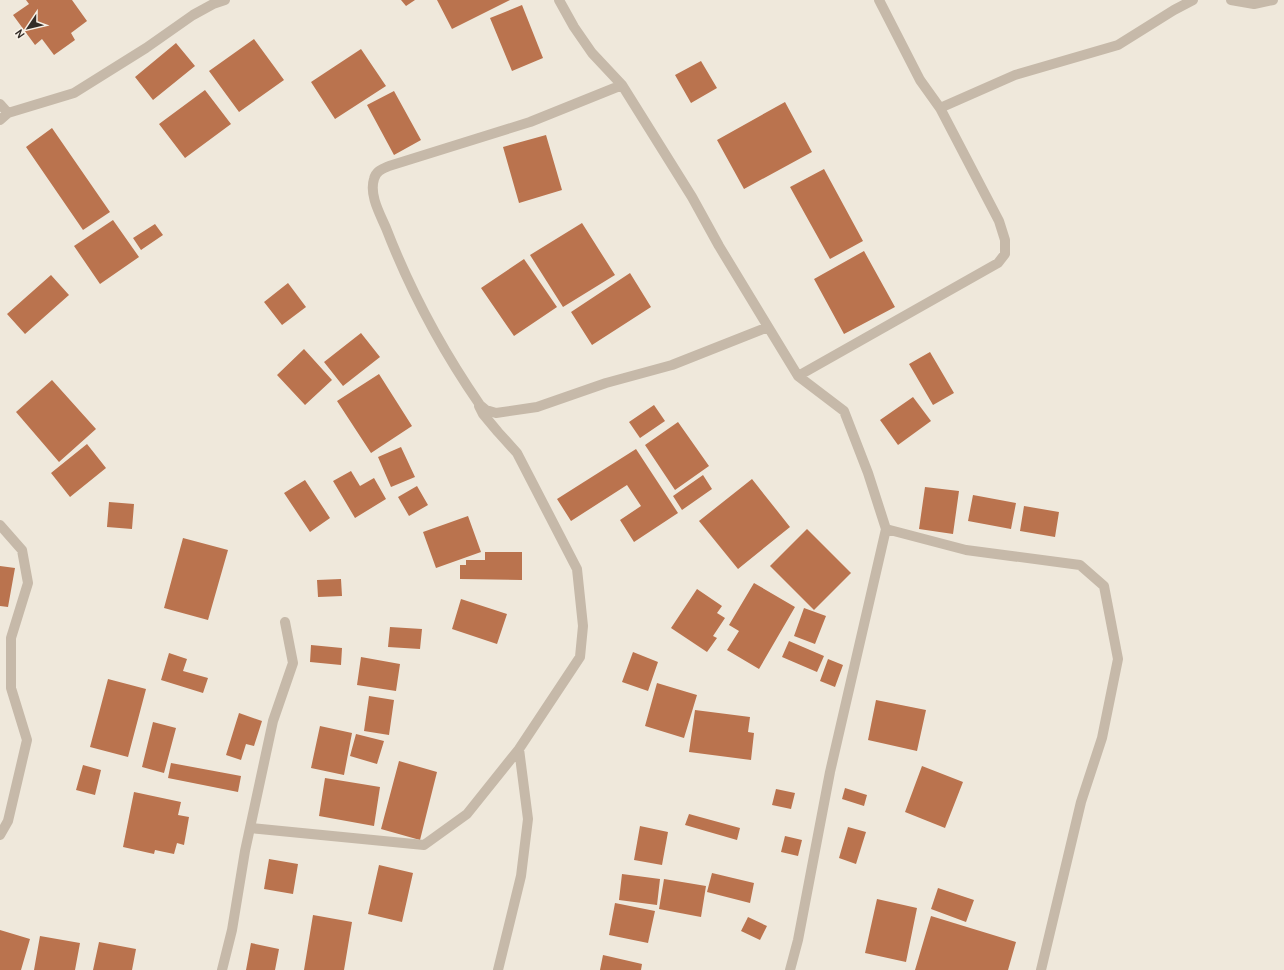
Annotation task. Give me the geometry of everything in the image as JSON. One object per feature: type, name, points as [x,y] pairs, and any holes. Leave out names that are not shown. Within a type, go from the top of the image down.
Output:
[{"type":"street","points":[[0,120],[8,113],[74,93],[146,48],[193,15],[213,4],[225,0]]},
{"type":"street","points":[[559,0],[574,27],[592,53],[622,85],[692,197],[798,376],[844,411],[868,473],[886,529],[830,772],[798,940],[790,970]]},
{"type":"street","points":[[798,376],[998,263],[1005,254],[1005,240],[998,221],[940,108],[920,80],[879,0]]},
{"type":"street","points":[[940,108],[1015,75],[1118,45],[1192,0]]},
{"type":"street","points":[[1231,0],[1254,4],[1273,0]]},
{"type":"street","points":[[250,828],[424,844],[467,814],[519,749],[580,657],[583,626],[577,569],[517,453],[483,414],[476,399],[441,342],[414,292],[393,247],[377,207],[373,180],[376,173],[385,167],[530,122],[622,85]]},
{"type":"street","points":[[0,104],[8,113]]},
{"type":"street","points":[[476,399],[486,410],[496,413],[537,407],[606,383],[672,365],[768,327]]},
{"type":"street","points":[[0,525],[22,550],[28,583],[11,638],[11,688],[27,740],[8,821],[0,835]]},
{"type":"street","points":[[886,529],[966,550],[1080,565],[1104,586],[1118,659],[1102,738],[1081,802],[1041,970]]},
{"type":"street","points":[[222,970],[232,930],[250,828],[273,721],[294,663],[285,622]]},
{"type":"street","points":[[498,970],[521,876],[528,819],[519,749]]},
{"type":"building","points":[[26,0],[72,0],[87,21],[71,33],[75,40],[54,55],[42,39],[35,45],[13,15],[29,4]]},
{"type":"building","points":[[401,0],[415,0],[406,6]]},
{"type":"building","points":[[437,0],[510,0],[452,29]]},
{"type":"building","points":[[522,5],[543,58],[512,71],[490,18]]},
{"type":"building","points":[[254,39],[284,80],[239,112],[209,71]]},
{"type":"building","points":[[176,43],[195,66],[153,100],[135,77]]},
{"type":"building","points":[[361,49],[386,86],[335,119],[311,82]]},
{"type":"building","points":[[701,61],[717,88],[691,103],[675,75]]},
{"type":"building","points":[[205,90],[231,124],[185,158],[159,124]]},
{"type":"building","points":[[394,91],[421,140],[394,155],[367,105]]},
{"type":"building","points":[[785,102],[812,152],[744,189],[717,140]]},
{"type":"building","points":[[52,128],[110,212],[83,230],[26,147]]},
{"type":"building","points":[[546,135],[562,190],[519,203],[503,147]]},
{"type":"building","points":[[824,169],[863,241],[830,259],[790,187]]},
{"type":"building","points":[[113,220],[139,257],[100,284],[74,246]]},
{"type":"building","points":[[582,223],[615,275],[563,307],[530,255]]},
{"type":"building","points":[[155,224],[163,235],[141,250],[133,238]]},
{"type":"building","points":[[864,251],[895,307],[844,334],[814,279]]},
{"type":"building","points":[[524,259],[557,307],[514,336],[481,288]]},
{"type":"building","points":[[630,273],[651,307],[592,345],[571,312]]},
{"type":"building","points":[[51,275],[69,295],[25,334],[7,314]]},
{"type":"building","points":[[288,283],[306,307],[282,325],[264,302]]},
{"type":"building","points":[[361,333],[380,357],[343,386],[324,362]]},
{"type":"building","points":[[304,349],[332,380],[305,405],[277,375]]},
{"type":"building","points":[[930,352],[954,393],[933,405],[909,364]]},
{"type":"building","points":[[379,374],[412,426],[371,453],[337,401]]},
{"type":"building","points":[[52,380],[96,429],[59,462],[16,412]]},
{"type":"building","points":[[913,397],[931,421],[898,445],[880,420]]},
{"type":"building","points":[[654,405],[665,421],[640,438],[629,422]]},
{"type":"building","points":[[678,422],[709,466],[675,490],[645,445]]},
{"type":"building","points":[[87,444],[106,468],[70,497],[51,473]]},
{"type":"building","points":[[401,447],[415,477],[391,487],[378,457]]},
{"type":"building","points":[[636,449],[678,513],[634,542],[620,520],[641,506],[627,485],[571,521],[557,499]]},
{"type":"building","points":[[351,471],[360,486],[374,478],[386,499],[355,518],[333,481]]},
{"type":"building","points":[[703,475],[712,489],[682,510],[673,496]]},
{"type":"building","points":[[752,479],[790,527],[738,569],[699,521]]},
{"type":"building","points":[[305,480],[330,518],[310,532],[284,493]]},
{"type":"building","points":[[417,486],[428,505],[409,516],[398,497]]},
{"type":"building","points":[[925,487],[959,491],[953,534],[919,529]]},
{"type":"building","points":[[973,495],[1016,503],[1011,529],[968,521]]},
{"type":"building","points":[[109,502],[134,504],[132,529],[107,527]]},
{"type":"building","points":[[1024,506],[1059,512],[1055,537],[1020,531]]},
{"type":"building","points":[[468,516],[481,552],[436,568],[423,532]]},
{"type":"building","points":[[807,529],[851,573],[814,610],[770,566]]},
{"type":"building","points":[[183,538],[228,550],[208,620],[164,608]]},
{"type":"building","points":[[485,552],[522,552],[522,580],[460,579],[460,565],[466,565],[466,560],[485,560]]},
{"type":"building","points":[[0,566],[15,568],[8,607],[0,606]]},
{"type":"building","points":[[341,579],[342,596],[318,597],[317,580]]},
{"type":"building","points":[[754,583],[795,607],[759,669],[727,650],[739,631],[729,625]]},
{"type":"building","points":[[697,589],[722,606],[717,613],[725,618],[713,636],[717,638],[707,652],[671,628]]},
{"type":"building","points":[[461,599],[507,614],[497,644],[452,629]]},
{"type":"building","points":[[804,608],[826,616],[815,644],[794,636]]},
{"type":"building","points":[[390,627],[422,629],[420,649],[388,647]]},
{"type":"building","points":[[789,641],[824,656],[817,672],[782,657]]},
{"type":"building","points":[[311,645],[342,648],[341,665],[310,662]]},
{"type":"building","points":[[633,652],[658,662],[648,691],[622,682]]},
{"type":"building","points":[[169,653],[187,659],[183,671],[208,678],[203,693],[161,680]]},
{"type":"building","points":[[361,657],[400,664],[396,691],[357,685]]},
{"type":"building","points":[[828,659],[843,665],[835,687],[820,681]]},
{"type":"building","points":[[108,679],[146,689],[128,757],[90,747]]},
{"type":"building","points":[[657,683],[697,695],[684,738],[645,726]]},
{"type":"building","points":[[369,696],[394,700],[389,735],[364,731]]},
{"type":"building","points":[[876,700],[926,710],[917,751],[868,740]]},
{"type":"building","points":[[695,710],[750,717],[748,732],[754,733],[751,760],[689,752]]},
{"type":"building","points":[[239,713],[262,721],[254,746],[246,744],[241,760],[226,755]]},
{"type":"building","points":[[153,722],[176,728],[164,773],[142,767]]},
{"type":"building","points":[[320,726],[352,733],[344,775],[311,768]]},
{"type":"building","points":[[356,734],[384,741],[377,764],[350,756]]},
{"type":"building","points":[[399,761],[437,772],[420,840],[381,829]]},
{"type":"building","points":[[171,763],[241,776],[238,792],[168,778]]},
{"type":"building","points":[[83,765],[101,770],[95,795],[76,790]]},
{"type":"building","points":[[922,766],[963,782],[945,828],[905,812]]},
{"type":"building","points":[[325,778],[380,787],[374,826],[319,816]]},
{"type":"building","points":[[845,788],[867,795],[864,806],[842,799]]},
{"type":"building","points":[[776,789],[795,793],[791,809],[772,805]]},
{"type":"building","points":[[134,792],[181,802],[178,815],[189,817],[184,845],[177,843],[174,854],[155,850],[154,854],[123,847]]},
{"type":"building","points":[[689,814],[740,828],[737,840],[685,825]]},
{"type":"building","points":[[640,826],[668,832],[662,865],[634,860]]},
{"type":"building","points":[[848,827],[866,832],[856,864],[839,858]]},
{"type":"building","points":[[785,836],[802,840],[798,856],[781,852]]},
{"type":"building","points":[[269,859],[298,864],[293,894],[264,889]]},
{"type":"building","points":[[379,865],[413,873],[402,922],[368,914]]},
{"type":"building","points":[[712,873],[754,883],[750,903],[707,892]]},
{"type":"building","points":[[622,874],[660,879],[657,905],[619,900]]},
{"type":"building","points":[[664,879],[706,886],[701,917],[659,909]]},
{"type":"building","points":[[938,888],[974,900],[966,922],[931,909]]},
{"type":"building","points":[[877,899],[917,908],[906,962],[865,953]]},
{"type":"building","points":[[615,903],[655,911],[648,943],[609,935]]},
{"type":"building","points":[[313,915],[352,922],[344,970],[304,970]]},
{"type":"building","points":[[931,916],[1016,942],[1008,970],[915,970]]},
{"type":"building","points":[[748,917],[767,926],[760,940],[741,931]]},
{"type":"building","points":[[0,930],[30,939],[21,970],[0,970]]},
{"type":"building","points":[[40,936],[80,943],[75,970],[34,970]]},
{"type":"building","points":[[99,942],[136,949],[132,970],[93,970]]},
{"type":"building","points":[[251,943],[279,949],[275,970],[246,970]]},
{"type":"building","points":[[603,955],[642,964],[641,970],[600,970]]}]
